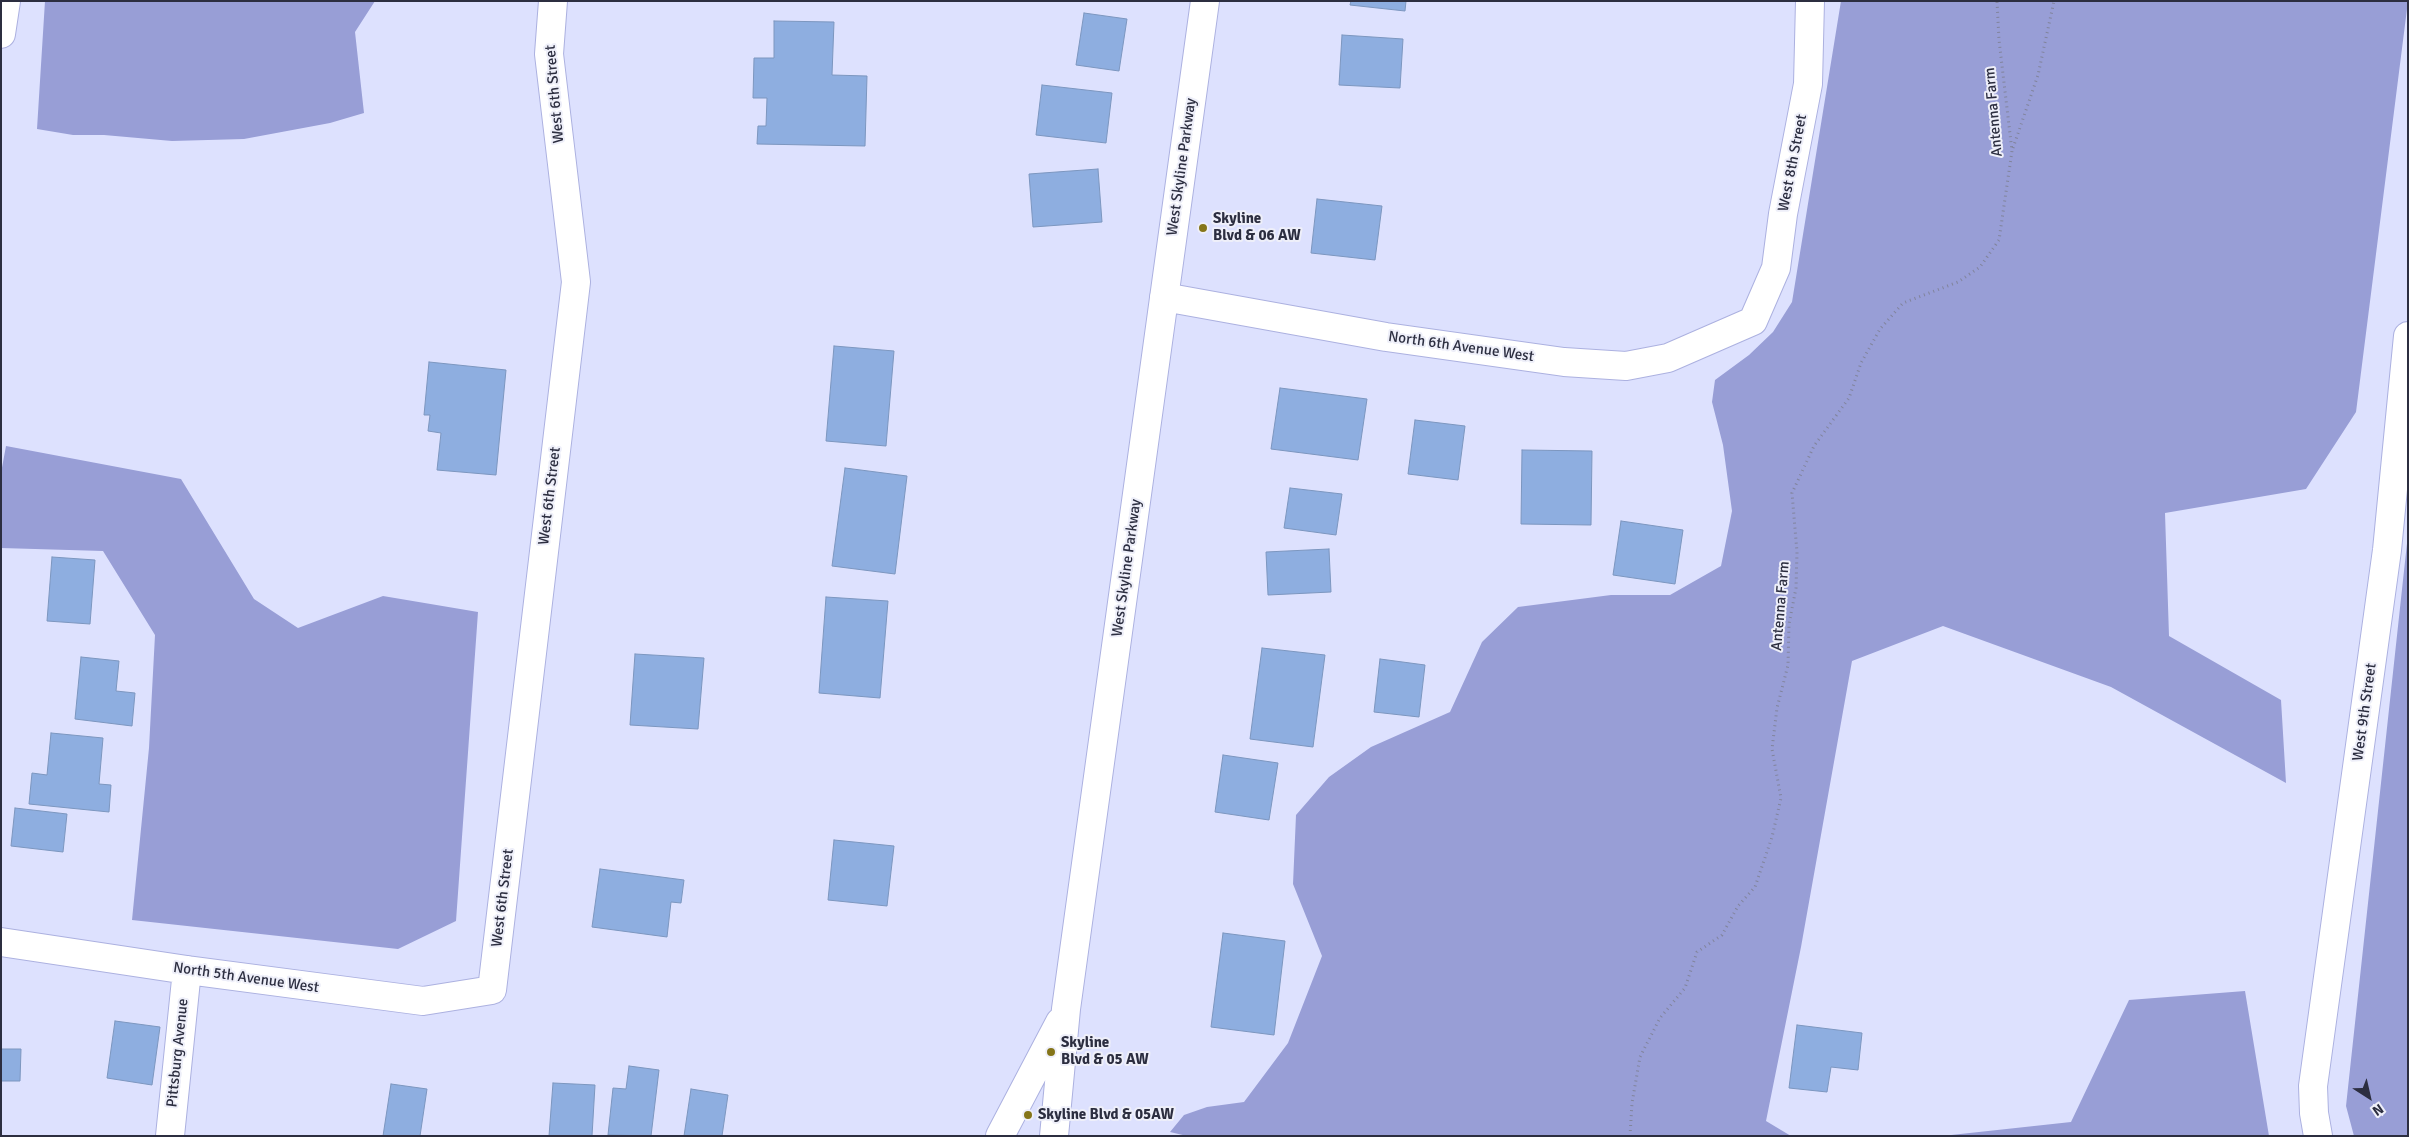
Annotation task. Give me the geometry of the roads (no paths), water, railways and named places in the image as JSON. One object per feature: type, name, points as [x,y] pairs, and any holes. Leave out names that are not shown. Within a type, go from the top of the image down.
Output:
[{"type":"street","points":[[1,34],[6,1]]},
{"type":"street","name":"West 6th Street","points":[[492,990],[576,282],[548,54],[553,1]]},
{"type":"street","name":"West Skyline Parkway","points":[[1054,1136],[1066,1009],[1205,1]]},
{"type":"street","name":"West 8th Street","points":[[1753,321],[1776,268],[1783,214],[1808,84],[1810,1]]},
{"type":"street","name":"North 6th Avenue West","points":[[1164,297],[1386,337],[1564,362],[1626,366],[1668,358],[1753,321]]},
{"type":"street","name":"West 9th Street","points":[[2318,1136],[2312,1086],[2388,550],[2408,336]]},
{"type":"street","name":"North 5th Avenue West","points":[[1,942],[186,970],[423,1001],[492,990]]},
{"type":"street","name":"Pittsburg Avenue","points":[[170,1136],[186,970]]},
{"type":"street","points":[[1000,1136],[1066,1009]]},
{"type":"place","name":"Skyline Blvd & 06 AW","points":[[1203,228]]},
{"type":"place","name":"Skyline Blvd & 05 AW","points":[[1051,1052]]},
{"type":"place","name":"Skyline Blvd & 05AW","points":[[1028,1115]]}]
